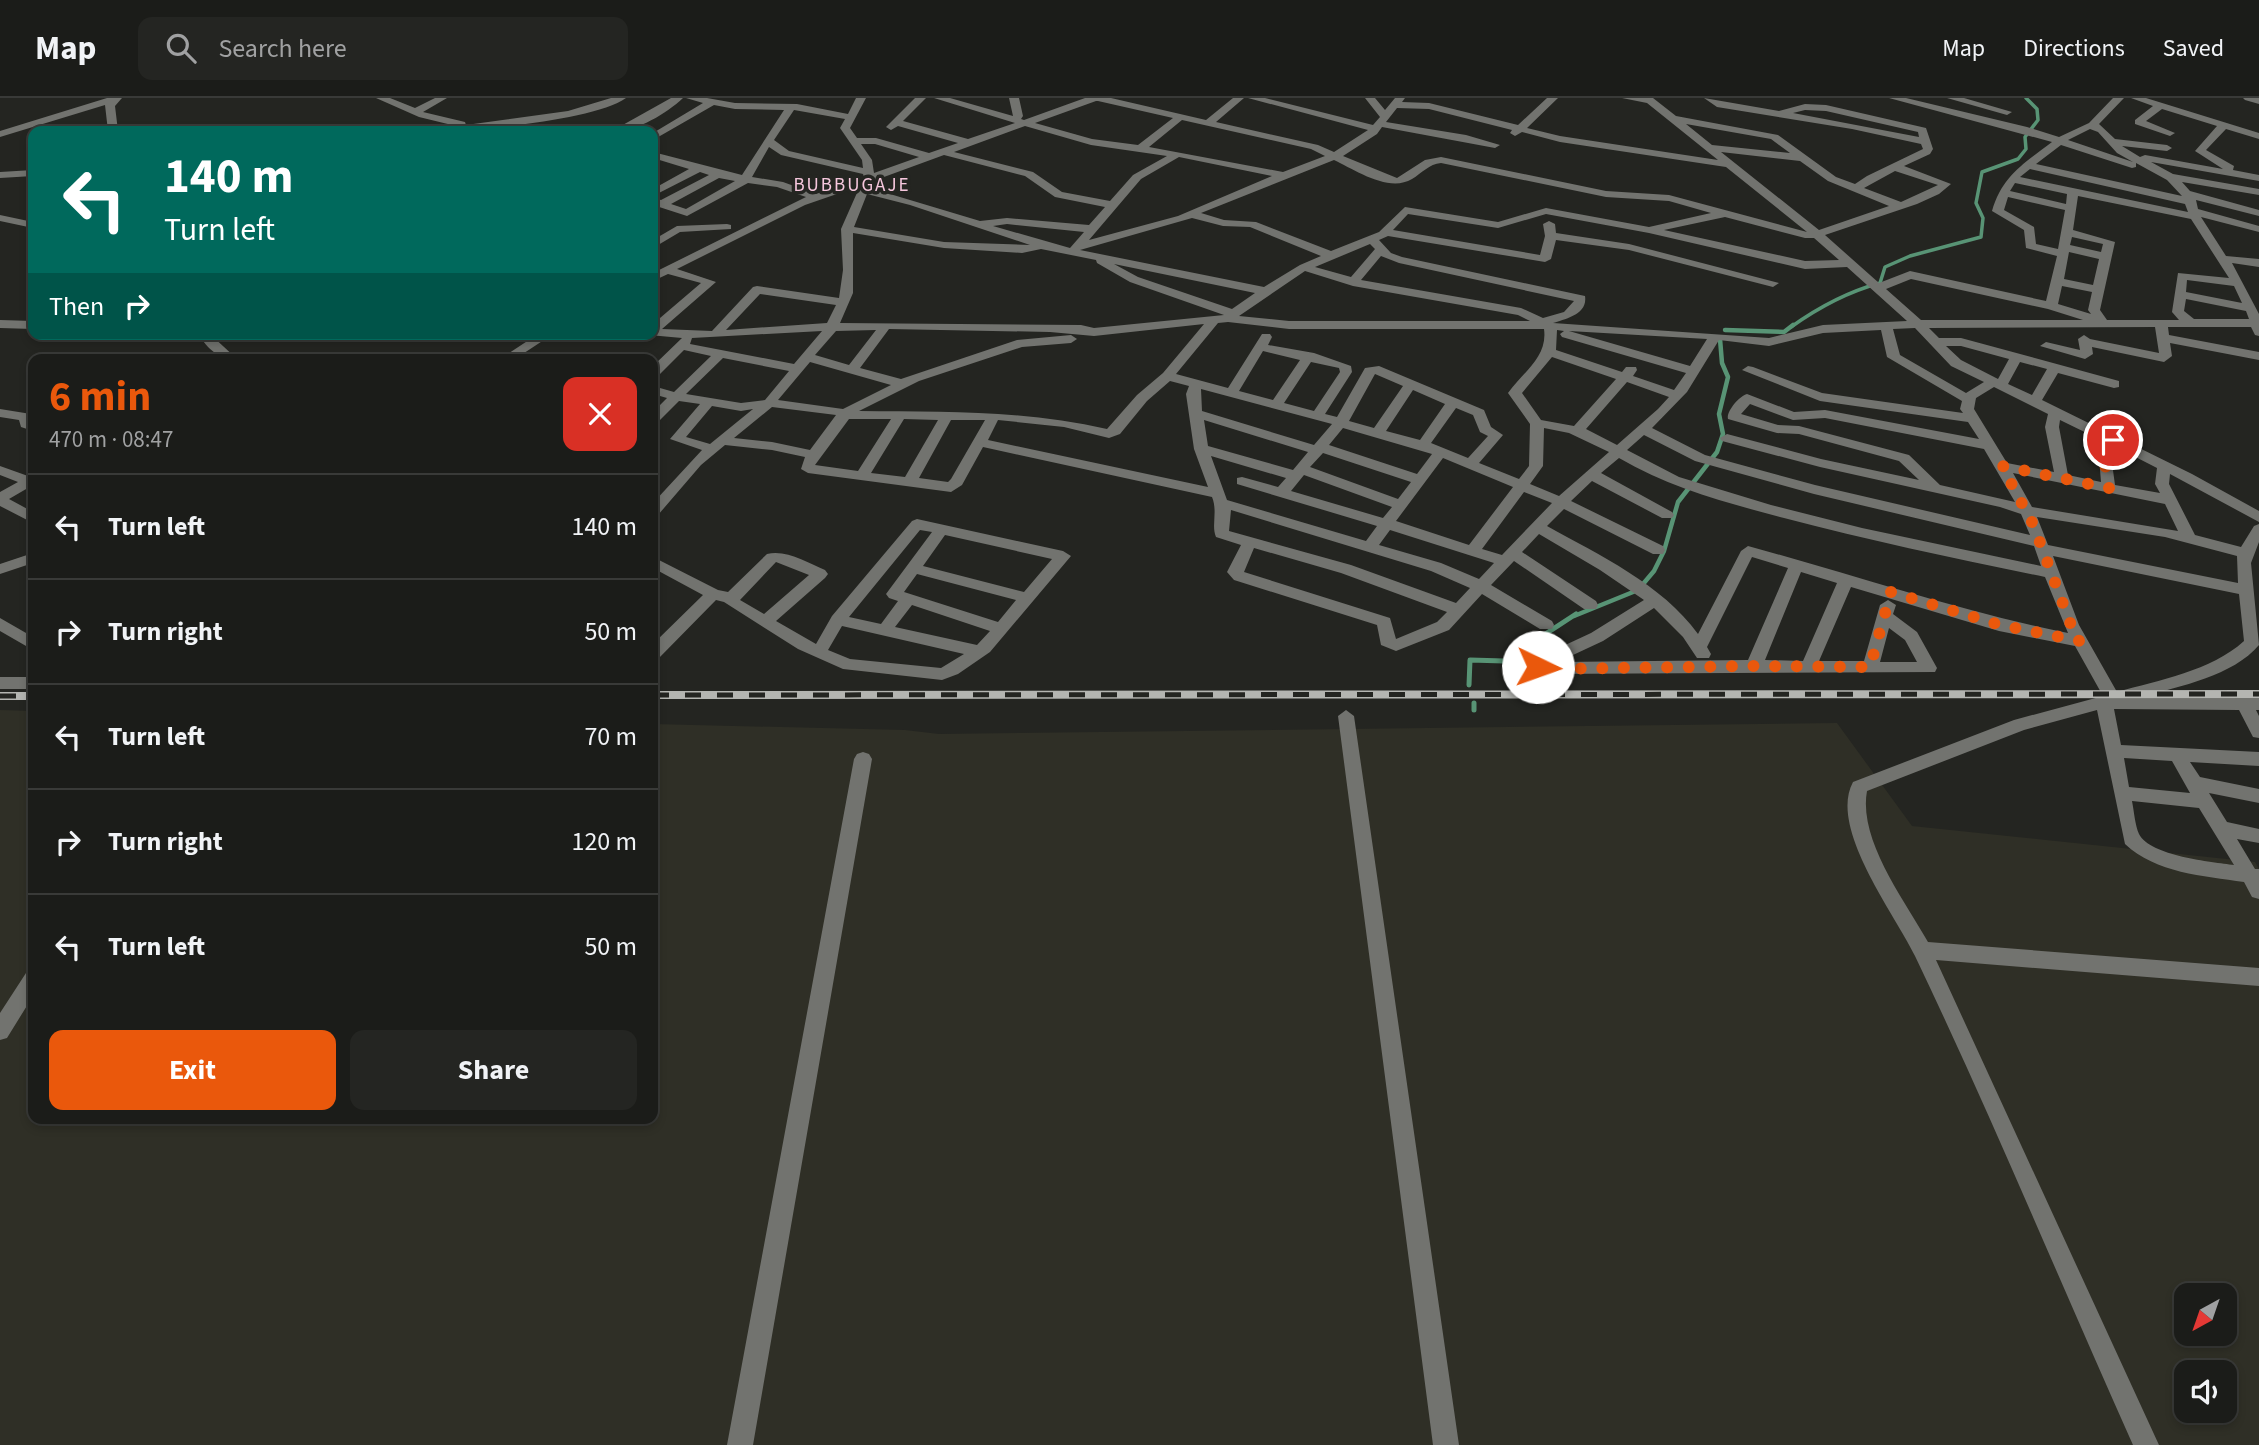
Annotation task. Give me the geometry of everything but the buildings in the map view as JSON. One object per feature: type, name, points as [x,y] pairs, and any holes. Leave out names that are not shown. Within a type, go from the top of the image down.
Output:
[{"type":"street","points":[[112,126],[110,105],[117,98]]},
{"type":"street","points":[[0,134],[117,98]]},
{"type":"street","points":[[381,98],[438,120],[477,126]]},
{"type":"street","points":[[398,103],[408,98]]},
{"type":"street","points":[[415,112],[442,98]]},
{"type":"street","points":[[468,126],[569,114],[621,98]]},
{"type":"street","points":[[628,126],[678,98]]},
{"type":"street","points":[[691,98],[710,103],[759,108],[791,107],[850,117]]},
{"type":"street","points":[[658,506],[696,462],[769,404],[832,327],[844,302],[849,270],[847,229],[869,174],[867,160],[845,128],[861,98]]},
{"type":"street","points":[[876,141],[921,98]]},
{"type":"street","points":[[939,98],[961,100],[1091,142],[1177,154],[1286,176]]},
{"type":"street","points":[[1014,98],[1020,121]]},
{"type":"street","points":[[658,274],[786,209],[869,174],[927,156],[1020,121],[1096,98],[1285,139],[1337,155],[1377,177],[1389,180],[1403,179],[1434,159],[1484,155],[1606,194],[1669,198],[1805,235],[1817,234],[1854,219],[1931,196],[1946,184],[1895,167]]},
{"type":"street","points":[[1207,124],[1239,98]]},
{"type":"street","points":[[1253,98],[1421,132],[1463,136],[1484,155]]},
{"type":"street","points":[[1370,98],[1380,123]]},
{"type":"street","points":[[1484,155],[1519,130],[1553,98]]},
{"type":"street","points":[[1627,98],[1648,99],[1817,234],[1918,324],[1956,363],[2113,440],[2259,517]]},
{"type":"street","points":[[1709,98],[1717,104],[1779,114],[1805,107],[1826,108],[1922,130],[1928,149],[1926,152],[1871,178],[1856,189]]},
{"type":"street","points":[[1894,98],[2023,129],[2091,152],[2172,162],[2259,178]]},
{"type":"street","points":[[1952,98],[2007,112]]},
{"type":"street","points":[[2003,124],[2008,98]]},
{"type":"street","points":[[2094,126],[2092,123],[2119,98]]},
{"type":"street","points":[[2136,98],[2160,106],[2181,125]]},
{"type":"street","points":[[2248,98],[2259,101]]},
{"type":"street","points":[[1075,249],[1192,214],[1227,197],[1337,155],[1380,123],[1397,102],[1441,109],[1567,140],[1729,165]]},
{"type":"street","points":[[658,134],[710,103]]},
{"type":"street","points":[[2160,106],[2139,122],[2223,126],[2259,136]]},
{"type":"street","points":[[658,203],[685,214],[713,209],[746,179],[752,165],[791,107]]},
{"type":"street","points":[[1421,132],[1441,109]]},
{"type":"street","points":[[1141,148],[1180,117]]},
{"type":"street","points":[[1670,118],[1766,134],[1832,179],[1900,206]]},
{"type":"street","points":[[536,119],[548,125]]},
{"type":"street","points":[[896,122],[966,142]]},
{"type":"street","points":[[2172,162],[2164,143],[2181,125]]},
{"type":"street","points":[[2106,257],[2031,246],[2030,229],[1998,211],[2002,193],[2012,178],[2060,141],[2085,127],[2094,126],[2102,131],[2124,158],[2167,175],[2259,192]]},
{"type":"street","points":[[2223,126],[2200,151],[2224,163],[2233,173]]},
{"type":"street","points":[[2248,133],[2250,126],[2259,127]]},
{"type":"street","points":[[855,141],[876,141],[927,156]]},
{"type":"street","points":[[769,142],[785,153],[869,174]]},
{"type":"street","points":[[2110,142],[2167,148]]},
{"type":"street","points":[[1706,147],[1803,158]]},
{"type":"street","points":[[940,151],[1029,174],[1059,195],[1113,205]]},
{"type":"street","points":[[2069,175],[2091,152]]},
{"type":"street","points":[[1075,249],[1137,177],[1177,154]]},
{"type":"street","points":[[658,157],[718,174],[779,184],[815,197]]},
{"type":"street","points":[[2107,178],[2124,158]]},
{"type":"street","points":[[2027,166],[2069,175],[2107,178],[2190,203],[2259,229]]},
{"type":"street","points":[[658,189],[699,168]]},
{"type":"street","points":[[0,175],[28,173]]},
{"type":"street","points":[[658,203],[718,174]]},
{"type":"street","points":[[2167,175],[2190,203],[2226,259],[2258,326]]},
{"type":"street","points":[[2012,178],[2073,192],[2259,212]]},
{"type":"street","points":[[864,190],[1043,246],[1075,249],[1094,256],[1265,291]]},
{"type":"street","points":[[2053,301],[2073,192]]},
{"type":"street","points":[[2002,193],[2070,208]]},
{"type":"street","points":[[713,209],[727,227],[738,234]]},
{"type":"street","points":[[1353,282],[1377,244],[1401,211],[1405,210],[1498,225],[1511,224],[1539,211],[1557,213],[1649,230],[1805,265],[1849,264]]},
{"type":"street","points":[[1386,232],[1543,259],[1546,258],[1551,236],[1549,227],[1557,213]]},
{"type":"street","points":[[1649,230],[1725,213]]},
{"type":"street","points":[[1192,214],[1223,223],[1252,224],[1330,256]]},
{"type":"street","points":[[0,218],[28,222]]},
{"type":"street","points":[[977,224],[1007,221],[1093,229]]},
{"type":"street","points":[[658,242],[684,227],[727,227]]},
{"type":"street","points":[[847,229],[944,245],[1022,250],[1043,246]]},
{"type":"street","points":[[2067,232],[2109,242],[2095,306],[2095,312],[2101,321]]},
{"type":"street","points":[[658,234],[666,236]]},
{"type":"street","points":[[1551,236],[1641,250],[1773,283]]},
{"type":"street","points":[[658,391],[741,407],[769,404],[845,414],[994,416],[1064,423],[1109,434],[1115,431],[1142,398],[1168,376],[1226,317],[1304,267],[1330,256],[1377,244]]},
{"type":"street","points":[[1377,244],[1387,255],[1416,264],[1581,299],[1573,313],[1547,325]]},
{"type":"street","points":[[1094,256],[1135,282],[1213,304],[1226,317]]},
{"type":"street","points":[[2226,259],[2259,263]]},
{"type":"street","points":[[658,264],[710,282],[658,327]]},
{"type":"street","points":[[1304,267],[1353,282],[1521,312],[1547,325],[1693,371]]},
{"type":"street","points":[[1877,288],[1910,275],[2095,306]]},
{"type":"street","points":[[2191,323],[2178,312],[2182,276],[2236,283]]},
{"type":"street","points":[[2058,281],[2098,290]]},
{"type":"street","points":[[715,334],[757,290],[844,302]]},
{"type":"street","points":[[2179,294],[2249,308]]},
{"type":"street","points":[[2053,301],[2101,321]]},
{"type":"street","points":[[2217,302],[2218,312],[2228,323]]},
{"type":"street","points":[[994,416],[957,482],[951,487],[811,471],[807,466],[845,414],[914,378],[1021,342],[1078,338],[1094,332],[1226,317],[1271,324],[1547,325],[1779,342],[1823,329],[1886,325],[2101,321],[2258,326]]},
{"type":"street","points":[[2046,346],[2087,354],[2078,323]]},
{"type":"street","points":[[2085,342],[2164,358],[2166,356],[2161,323]]},
{"type":"street","points":[[0,324],[28,325]]},
{"type":"street","points":[[1232,392],[1261,346],[1271,324]]},
{"type":"street","points":[[2035,401],[2048,365],[2040,324]]},
{"type":"street","points":[[1473,550],[1536,466],[1537,424],[1515,393],[1550,352],[1553,338],[1547,325]]},
{"type":"street","points":[[1886,325],[1891,354],[1895,358],[1968,399]]},
{"type":"street","points":[[853,368],[885,326]]},
{"type":"street","points":[[658,332],[692,335],[832,327],[992,326],[1081,329],[1094,332]]},
{"type":"street","points":[[658,368],[692,335]]},
{"type":"street","points":[[1250,542],[1236,575],[1384,622],[1387,641],[1391,645],[1439,629],[1562,502],[1618,450],[1645,430],[1678,395],[1715,336]]},
{"type":"street","points":[[2164,338],[2259,356]]},
{"type":"street","points":[[208,340],[224,354]]},
{"type":"street","points":[[514,354],[537,340]]},
{"type":"street","points":[[1937,342],[1959,342],[2114,383]]},
{"type":"street","points":[[681,346],[798,369]]},
{"type":"street","points":[[1261,346],[1310,356],[1346,369],[1318,415]]},
{"type":"street","points":[[1550,352],[1678,395]]},
{"type":"street","points":[[658,415],[720,354]]},
{"type":"street","points":[[1277,404],[1310,356]]},
{"type":"street","points":[[1577,431],[1626,377],[1641,356]]},
{"type":"street","points":[[808,357],[903,384]]},
{"type":"street","points":[[1968,399],[1996,384],[2017,357]]},
{"type":"street","points":[[1282,493],[1341,422],[1370,371],[1377,370],[1479,413],[1485,429],[1496,435],[1470,464]]},
{"type":"street","points":[[1748,370],[1810,395],[1971,418]]},
{"type":"street","points":[[1168,376],[1423,445],[1562,502],[1658,550]]},
{"type":"street","points":[[1196,383],[1193,394],[1195,413],[1201,449],[1221,498],[1221,534],[1346,569],[1459,610]]},
{"type":"street","points":[[1378,432],[1410,385]]},
{"type":"street","points":[[1935,488],[1904,458],[1799,430],[1777,429],[1733,416],[1747,398],[1793,416],[1825,414],[1988,444]]},
{"type":"street","points":[[1968,399],[1967,409],[1971,418],[2002,466],[2026,511],[2080,641],[2109,701],[2131,839],[2159,858],[2256,881]]},
{"type":"street","points":[[709,402],[677,439],[717,445],[772,446],[814,455]]},
{"type":"street","points":[[1423,445],[1453,402]]},
{"type":"street","points":[[2055,411],[2052,428],[2062,478]]},
{"type":"street","points":[[0,413],[26,417],[28,425]]},
{"type":"street","points":[[1195,413],[1419,480]]},
{"type":"street","points":[[862,476],[901,414]]},
{"type":"street","points":[[910,481],[947,415]]},
{"type":"street","points":[[1537,424],[1552,423],[1577,431],[1672,479],[1771,509],[1930,548],[2052,573]]},
{"type":"street","points":[[1645,430],[1700,458],[1814,489],[2042,546],[2246,590]]},
{"type":"street","points":[[1727,438],[1820,463],[2026,511],[2165,532],[2245,554]]},
{"type":"street","points":[[2109,488],[2105,458],[2106,449],[2113,440]]},
{"type":"street","points":[[979,442],[1098,466],[1221,498],[1436,567],[1482,587],[1546,625]]},
{"type":"street","points":[[1201,449],[1299,472],[1401,505]]},
{"type":"street","points":[[1369,547],[1441,452]]},
{"type":"street","points":[[1814,489],[1820,463]]},
{"type":"street","points":[[2002,466],[2169,500]]},
{"type":"street","points":[[2164,466],[2162,484],[2189,538]]},
{"type":"street","points":[[0,470],[28,479]]},
{"type":"street","points":[[1591,474],[1667,515]]},
{"type":"street","points":[[1242,481],[1473,550],[1510,558],[1590,605]]},
{"type":"street","points":[[28,482],[0,499],[28,515]]},
{"type":"street","points":[[658,565],[713,594],[733,599],[732,601],[818,652],[849,665],[942,674],[978,651],[1063,556],[920,523],[915,525],[838,620],[818,652]]},
{"type":"street","points":[[1538,527],[1622,577],[1654,601],[1699,647],[1710,666]]},
{"type":"street","points":[[942,528],[894,592],[895,595],[1000,628]]},
{"type":"street","points":[[2146,1445],[1922,950],[1871,858],[1857,820],[1856,803],[1858,787],[2020,725],[2109,701],[2204,670],[2246,650],[2255,636],[2246,590],[2245,554],[2259,529]]},
{"type":"street","points":[[1699,647],[1748,551],[2000,625],[2080,641]]},
{"type":"street","points":[[733,599],[772,558],[780,558],[820,572],[766,621]]},
{"type":"street","points":[[0,569],[28,560]]},
{"type":"street","points":[[1755,666],[1796,566]]},
{"type":"street","points":[[912,568],[1028,598]]},
{"type":"street","points":[[1808,667],[1847,578]]},
{"type":"street","points":[[1870,667],[1891,592]]},
{"type":"street","points":[[658,649],[713,594]]},
{"type":"street","points":[[883,632],[908,599]]},
{"type":"street","points":[[1654,601],[1597,637],[1539,664],[1539,668],[1755,666],[1923,670],[1930,667],[1911,636],[1885,616]]},
{"type":"street","points":[[838,620],[978,651]]},
{"type":"street","points":[[0,624],[28,641]]},
{"type":"street","points":[[0,683],[28,683]]},
{"type":"street","points":[[2109,701],[2251,704],[2259,732]]},
{"type":"street","points":[[1346,716],[1446,1445]]},
{"type":"street","points":[[2115,751],[2259,759]]},
{"type":"street","points":[[2177,755],[2256,881]]},
{"type":"street","points":[[740,1445],[766,1288],[825,987],[863,759]]},
{"type":"street","points":[[2193,783],[2259,796]]},
{"type":"street","points":[[2123,793],[2204,801]]},
{"type":"street","points":[[2221,828],[2259,836]]},
{"type":"street","points":[[1922,950],[2259,977]]},
{"type":"street","points":[[0,1031],[28,987]]},
{"type":"shaded area","points":[[0,710],[28,711],[28,1124],[658,1124],[658,724],[905,730],[939,734],[1837,723],[1912,826],[2255,862],[2259,869],[2259,1445],[0,1445]]},
{"type":"waterway","points":[[1791,327],[1834,301],[1880,283],[1885,267],[1910,256],[1981,237],[1983,218],[1976,203],[1982,172],[2018,159],[2026,149],[2025,137],[2038,120],[2037,109],[2026,98]]},
{"type":"waterway","points":[[1725,330],[1784,332],[1793,325]]},
{"type":"waterway","points":[[1574,616],[1638,590],[1654,571],[1664,551],[1678,502],[1717,452],[1723,434],[1719,414],[1728,377],[1722,363],[1720,339]]},
{"type":"waterway","points":[[1469,685],[1470,660],[1504,661],[1576,614]]},
{"type":"waterway","points":[[1474,703],[1474,710]]},
{"type":"railway","points":[[658,695],[2259,694]]},
{"type":"railway","points":[[0,696],[28,696]]},
{"type":"district","name":"BUBBUGAJE","points":[[852,184]]},
{"type":"route","points":[[1538,667],[1870,667],[1891,592],[2000,625],[2080,641],[2071,625],[2033,524],[2002,466],[2109,488],[2105,458],[2106,449],[2113,440]]}]
